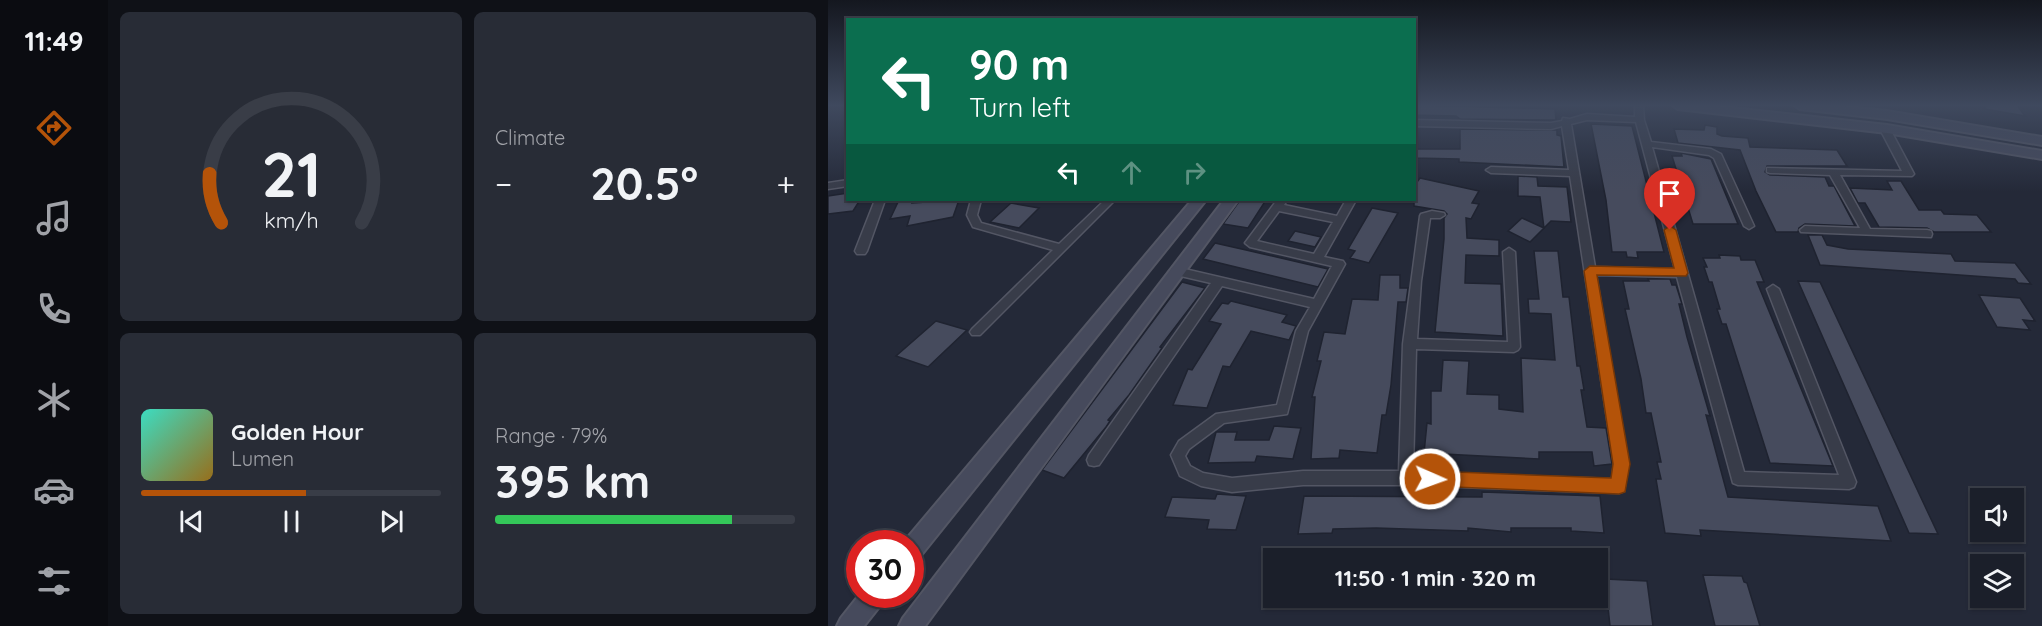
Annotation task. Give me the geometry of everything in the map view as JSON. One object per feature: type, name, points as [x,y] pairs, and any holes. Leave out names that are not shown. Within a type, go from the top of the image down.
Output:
[{"type":"street","points":[[1339,220],[1280,203],[1250,243],[1340,264],[1302,331],[1282,410],[1221,418],[1184,445],[1178,455],[1185,471],[1201,479],[1232,485],[1303,478],[1406,478],[1619,486],[1621,464],[1568,134]]},
{"type":"street","points":[[1645,134],[1738,478],[1849,482],[1773,289]]},
{"type":"street","points":[[1770,171],[1909,174],[1888,134]]},
{"type":"street","points":[[1916,134],[2042,155]]},
{"type":"street","points":[[2002,134],[2042,141]]},
{"type":"street","points":[[1648,144],[1711,152],[1718,156],[1749,226]]},
{"type":"street","points":[[1491,170],[1574,173]]},
{"type":"street","points":[[1833,172],[1867,232]]},
{"type":"street","points":[[828,186],[846,183]]},
{"type":"street","points":[[861,251],[880,201]]},
{"type":"street","points":[[976,201],[972,215],[977,225],[1060,248]]},
{"type":"street","points":[[976,332],[1109,201]]},
{"type":"street","points":[[924,534],[1198,201]]},
{"type":"street","points":[[911,626],[1230,201]]},
{"type":"street","points":[[1317,259],[1350,201]]},
{"type":"street","points":[[1406,478],[1409,344],[1419,244],[1425,216],[1440,214]]},
{"type":"street","points":[[1805,230],[1927,234]]},
{"type":"street","points":[[1409,344],[1514,347],[1509,252]]},
{"type":"street","points":[[1176,271],[1317,304]]},
{"type":"street","points":[[1590,271],[1681,273]]},
{"type":"street","points":[[1094,460],[1220,280]]},
{"type":"street","points":[[849,626],[864,608]]},
{"type":"building","points":[[1460,134],[1557,134],[1561,136],[1564,167],[1416,158],[1416,149],[1460,149]]},
{"type":"building","points":[[1593,134],[1634,134],[1664,252],[1637,252],[1638,258],[1627,257],[1626,252],[1612,252],[1606,200]]},
{"type":"building","points":[[1675,134],[1718,134],[1748,138],[1750,147],[1837,150],[1847,166],[1767,166],[1765,172],[1770,175],[1825,177],[1829,186],[1834,186],[1855,226],[1805,224],[1799,228],[1798,232],[1776,232],[1756,191],[1740,150],[1678,143]]},
{"type":"building","points":[[1681,153],[1711,159],[1738,224],[1693,224],[1672,156],[1682,156]]},
{"type":"building","points":[[1518,176],[1537,177],[1538,186],[1567,187],[1571,222],[1551,221],[1544,228],[1540,197],[1518,196]]},
{"type":"building","points":[[1420,178],[1479,191],[1472,203],[1479,204],[1471,219],[1466,218],[1467,238],[1499,240],[1499,256],[1466,255],[1465,283],[1501,284],[1503,336],[1435,332],[1444,218],[1447,214],[1444,211],[1414,206],[1416,183]]},
{"type":"building","points":[[1887,181],[1901,181],[1919,210],[1941,210],[1944,214],[1977,215],[1991,232],[1934,232],[1927,228],[1879,227],[1865,203],[1858,203],[1850,188],[1892,190]]},
{"type":"building","points":[[846,193],[846,201],[859,201],[853,211],[828,214],[828,196]]},
{"type":"building","points":[[899,201],[913,201],[912,203],[959,201],[953,217],[907,226],[910,216],[890,219]]},
{"type":"building","points":[[1239,201],[1265,201],[1248,228],[1223,224]]},
{"type":"building","points":[[1011,203],[1039,208],[1019,228],[990,222]]},
{"type":"building","points":[[1372,208],[1398,213],[1369,263],[1350,258],[1355,251],[1348,249]]},
{"type":"building","points":[[1522,218],[1544,228],[1530,242],[1508,231]]},
{"type":"building","points":[[1295,231],[1321,237],[1315,247],[1288,241]]},
{"type":"building","points":[[1808,235],[1822,235],[1827,245],[1848,249],[1951,254],[1955,261],[2015,263],[2031,284],[2018,283],[2015,279],[1820,265]]},
{"type":"building","points":[[1215,243],[1328,269],[1318,287],[1203,259]]},
{"type":"building","points":[[1534,251],[1558,251],[1563,297],[1569,297],[1577,366],[1580,366],[1584,390],[1581,390],[1587,427],[1606,428],[1612,464],[1594,466],[1592,452],[1539,452],[1539,459],[1424,453],[1427,423],[1431,424],[1431,391],[1441,391],[1443,360],[1469,361],[1467,394],[1499,395],[1499,409],[1523,412],[1521,358],[1555,360],[1551,314],[1529,313],[1528,299],[1539,299]]},
{"type":"building","points":[[1719,255],[1740,256],[1741,260],[1755,260],[1764,282],[1757,282],[1833,466],[1770,463],[1726,324],[1722,324],[1717,309],[1720,309],[1712,282],[1709,282],[1704,267],[1707,267],[1703,258],[1720,258]]},
{"type":"building","points":[[1380,275],[1400,275],[1400,288],[1408,288],[1406,302],[1398,302],[1391,385],[1386,415],[1382,415],[1377,453],[1340,450],[1339,458],[1311,459],[1315,397],[1312,397],[1321,361],[1317,361],[1324,332],[1345,334],[1352,299],[1378,300]]},
{"type":"building","points":[[1648,279],[1670,279],[1672,285],[1676,285],[1682,304],[1679,304],[1687,337],[1710,416],[1706,415],[1728,497],[1878,506],[1891,541],[1700,530],[1701,536],[1665,533],[1656,479],[1661,479],[1657,462],[1661,462],[1651,413],[1646,413],[1641,379],[1625,309],[1629,309],[1623,281],[1649,281]]},
{"type":"building","points":[[1798,281],[1820,282],[1938,534],[1909,533]]},
{"type":"building","points":[[1182,282],[1205,288],[1160,347],[1162,348],[1129,395],[1108,420],[1110,421],[1106,427],[1064,478],[1042,470]]},
{"type":"building","points":[[1979,295],[2020,298],[2035,321],[2023,320],[2030,330],[1997,327]]},
{"type":"building","points":[[1231,301],[1287,315],[1282,322],[1296,326],[1289,340],[1251,331],[1230,367],[1223,366],[1207,408],[1173,405],[1188,369],[1192,370],[1221,324],[1209,321],[1222,303],[1228,304]]},
{"type":"building","points":[[936,321],[967,330],[928,367],[896,356]]},
{"type":"building","points":[[1274,426],[1301,428],[1293,459],[1257,456],[1255,462],[1208,463],[1216,432],[1237,432],[1235,440],[1269,440]]},
{"type":"building","points":[[1482,492],[1600,496],[1604,533],[1571,531],[1571,528],[1511,528],[1511,532],[1468,528],[1468,531],[1376,528],[1333,529],[1332,533],[1298,534],[1304,496],[1482,497]]},
{"type":"building","points":[[1217,494],[1246,496],[1236,530],[1207,529],[1209,520],[1165,517],[1172,497],[1215,499]]},
{"type":"building","points":[[1703,575],[1742,576],[1744,582],[1747,583],[1760,626],[1715,626]]},
{"type":"building","points":[[1608,579],[1647,581],[1653,626],[1610,626]]},
{"type":"route","points":[[1430,479],[1619,486],[1618,477],[1621,464],[1590,271],[1681,273],[1670,230]]}]
